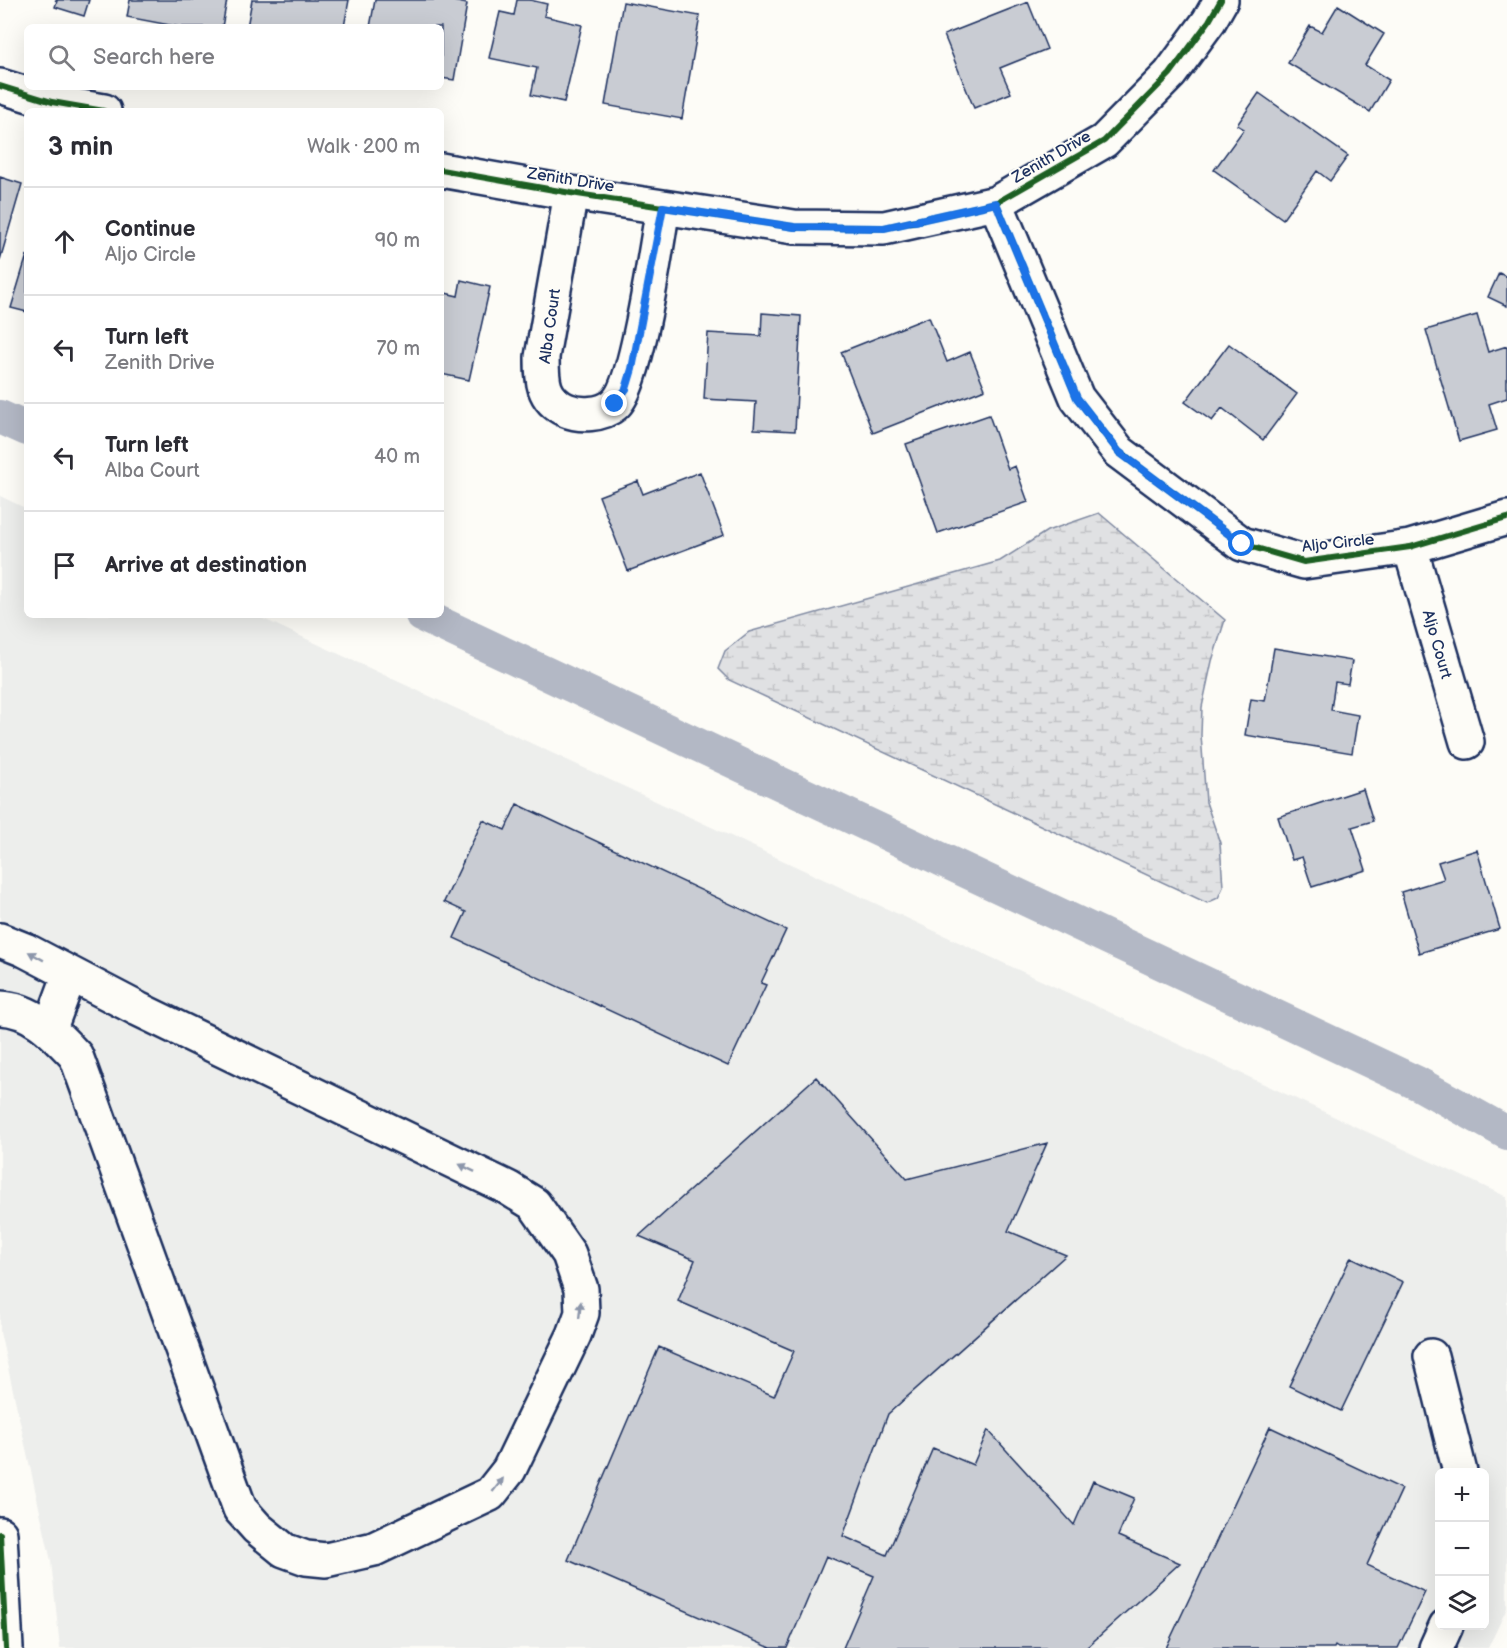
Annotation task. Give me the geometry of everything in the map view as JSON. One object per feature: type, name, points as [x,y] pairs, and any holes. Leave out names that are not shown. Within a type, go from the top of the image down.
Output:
[{"type":"street","name":"Zenith Drive","points":[[444,171],[571,193],[794,227],[884,228],[996,203],[1104,141],[1170,74],[1209,21],[1221,0]]},
{"type":"street","points":[[0,86],[52,102],[87,108]]},
{"type":"street","name":"Alba Court","points":[[571,193],[542,357],[542,377],[546,393],[555,405],[571,412],[603,411],[615,404],[626,389],[637,348],[663,207]]},
{"type":"street","name":"Aljo Circle","points":[[996,203],[1077,398],[1119,452],[1242,544],[1304,562],[1410,547],[1507,519]]},
{"type":"street","name":"Aljo Court","points":[[1410,547],[1467,742]]},
{"type":"street","points":[[0,940],[25,950],[138,1009],[508,1188],[534,1204],[569,1254],[581,1289],[582,1313],[574,1335],[509,1470],[490,1494],[374,1549],[326,1560],[306,1558],[284,1550],[257,1528],[240,1509],[76,1056],[50,1028],[22,1012],[0,1008]]},
{"type":"street","points":[[50,1028],[70,974]]},
{"type":"street","points":[[1431,1356],[1459,1468]]},
{"type":"street","points":[[0,1534],[6,1648]]},
{"type":"street","points":[[1436,1648],[1444,1630]]},
{"type":"shaded area","points":[[0,496],[24,508],[24,618],[261,618],[1507,1197],[1507,1608],[1488,1648],[60,1648],[51,1561],[0,1332]]},
{"type":"green space","points":[[1099,513],[1225,620],[1212,661],[1202,707],[1201,735],[1206,802],[1220,843],[1223,887],[1218,898],[1207,903],[729,680],[718,669],[725,651],[749,632],[1000,561],[1047,531]]},
{"type":"building","points":[[55,0],[89,0],[84,16],[55,7],[57,1]]},
{"type":"building","points":[[130,0],[227,0],[223,24],[164,24],[127,17]]},
{"type":"building","points":[[252,0],[349,0],[345,24],[248,24]]},
{"type":"building","points":[[375,0],[448,0],[467,4],[454,80],[444,78],[444,24],[371,24]]},
{"type":"building","points":[[517,0],[547,4],[544,16],[582,25],[564,102],[531,95],[537,68],[489,58],[500,12],[514,15]]},
{"type":"building","points":[[623,2],[700,16],[682,119],[605,105]]},
{"type":"building","points":[[1028,2],[1047,49],[1000,68],[1011,93],[974,108],[944,35]]},
{"type":"building","points":[[1338,5],[1384,34],[1365,65],[1389,80],[1370,112],[1288,63],[1310,26],[1322,32]]},
{"type":"building","points":[[1259,93],[1348,156],[1330,181],[1317,171],[1283,219],[1214,170],[1244,129],[1237,125]]},
{"type":"building","points":[[0,177],[22,184],[0,260]]},
{"type":"building","points":[[24,265],[24,311],[11,308]]},
{"type":"building","points":[[1499,273],[1507,277],[1507,306],[1488,297]]},
{"type":"building","points":[[461,280],[490,287],[469,380],[444,375],[444,293],[458,296]]},
{"type":"building","points":[[762,313],[801,316],[795,431],[754,429],[756,402],[704,399],[708,333],[761,336]]},
{"type":"building","points":[[1477,315],[1488,352],[1507,346],[1507,398],[1489,404],[1497,430],[1459,441],[1426,330]]},
{"type":"building","points":[[929,317],[947,362],[970,352],[985,389],[873,433],[841,352]]},
{"type":"building","points":[[1229,344],[1297,394],[1263,440],[1222,408],[1212,421],[1185,402]]},
{"type":"building","points":[[989,415],[1008,469],[1015,466],[1028,502],[938,533],[906,444]]},
{"type":"building","points":[[700,472],[724,535],[628,571],[599,496],[638,481],[643,494]]},
{"type":"building","points":[[1274,648],[1352,661],[1348,684],[1335,682],[1331,710],[1358,715],[1352,753],[1245,735],[1251,699],[1265,701]]},
{"type":"building","points":[[1363,789],[1373,821],[1352,827],[1366,870],[1312,887],[1302,857],[1292,860],[1278,817]]},
{"type":"building","points":[[517,804],[786,930],[761,983],[766,985],[728,1066],[454,938],[466,912],[444,902],[483,820],[505,830]]},
{"type":"building","points":[[1477,850],[1500,929],[1419,953],[1401,892],[1444,879],[1438,862]]},
{"type":"building","points":[[816,1077],[907,1179],[1047,1143],[1008,1231],[1066,1255],[888,1414],[843,1536],[887,1555],[933,1448],[973,1465],[988,1430],[1074,1525],[1093,1481],[1134,1498],[1118,1536],[1180,1563],[1086,1648],[843,1648],[874,1576],[826,1556],[787,1648],[771,1648],[568,1560],[659,1347],[774,1396],[794,1351],[678,1301],[695,1260],[639,1236]]},
{"type":"building","points":[[1351,1257],[1403,1282],[1341,1411],[1289,1386]]},
{"type":"building","points":[[1270,1427],[1402,1489],[1367,1565],[1425,1592],[1398,1648],[1338,1648],[1335,1646],[1334,1648],[1166,1648]]},
{"type":"waterway","points":[[0,417],[24,428]]},
{"type":"waterway","points":[[428,618],[1419,1084],[1507,1133]]},
{"type":"cycle path","points":[[444,171],[571,193],[794,227],[884,228],[996,203],[1104,141],[1170,74],[1209,21],[1221,0]]},
{"type":"cycle path","points":[[0,86],[52,102],[87,108]]},
{"type":"cycle path","points":[[996,203],[1077,398],[1119,452],[1242,544],[1304,562],[1410,547],[1507,518]]},
{"type":"cycle path","points":[[0,1534],[6,1648]]},
{"type":"route","points":[[615,404],[626,389],[632,369],[663,207],[794,227],[884,228],[996,203],[1077,398],[1119,452],[1242,544]]}]
